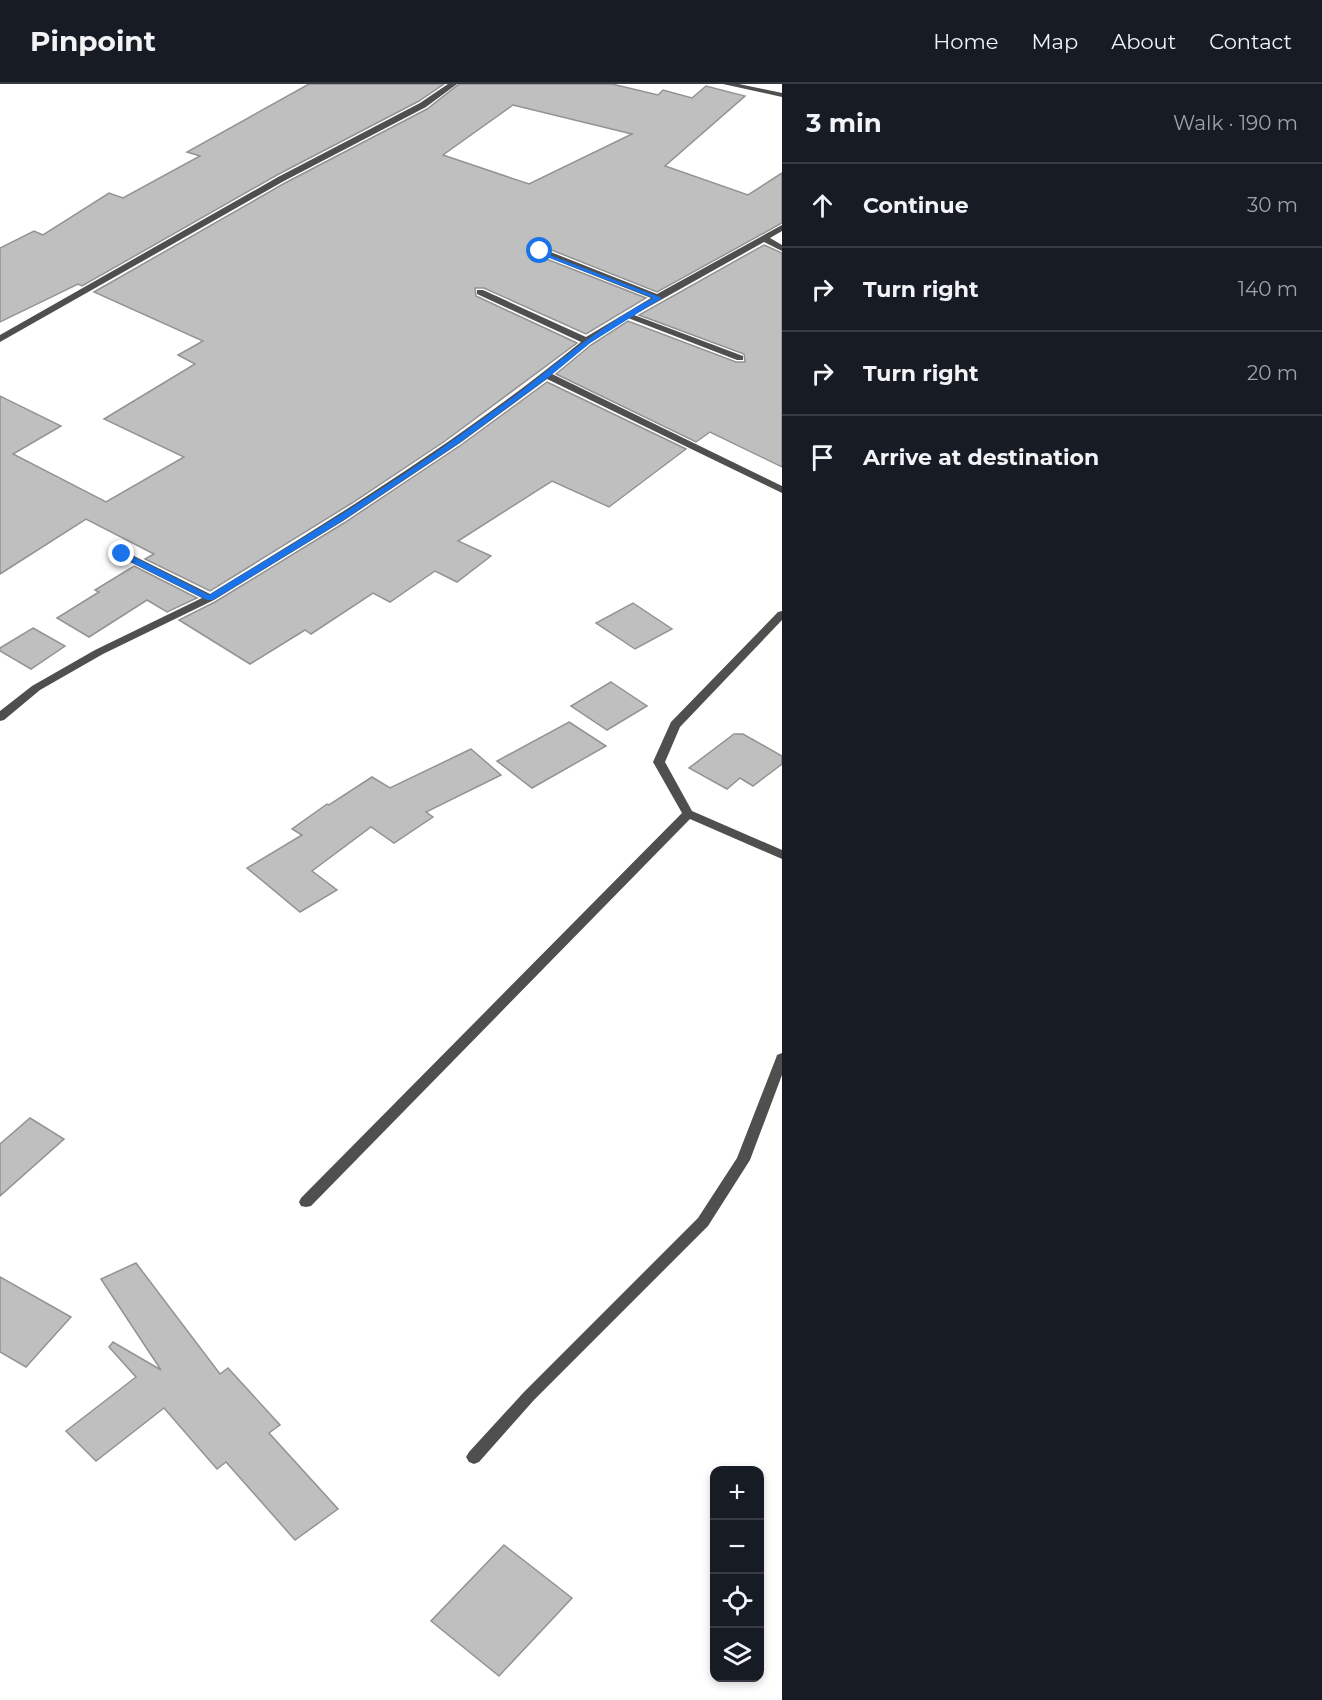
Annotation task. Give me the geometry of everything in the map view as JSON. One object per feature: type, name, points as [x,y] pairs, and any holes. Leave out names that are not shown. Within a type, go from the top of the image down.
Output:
[{"type":"street","points":[[0,339],[280,179],[423,105],[453,84]]},
{"type":"street","points":[[727,84],[782,95]]},
{"type":"street","points":[[0,717],[36,688],[99,652],[210,598],[359,506],[457,441],[546,375],[587,341],[627,315],[782,228]]},
{"type":"street","points":[[765,239],[782,248]]},
{"type":"street","points":[[540,251],[658,298]]},
{"type":"street","points":[[480,292],[587,341]]},
{"type":"street","points":[[627,315],[740,358]]},
{"type":"street","points":[[546,375],[782,490]]},
{"type":"street","points":[[122,554],[210,598]]},
{"type":"street","points":[[782,614],[675,724],[659,762],[688,814],[782,855]]},
{"type":"street","points":[[306,1202],[688,814]]},
{"type":"street","points":[[474,1457],[529,1396],[703,1222],[743,1160],[782,1058]]},
{"type":"building","points":[[309,84],[444,84],[419,101],[277,175],[82,286],[78,284],[0,322],[0,248],[34,231],[43,235],[109,193],[123,198],[200,156],[187,152]]},
{"type":"building","points":[[459,84],[612,84],[658,95],[663,90],[692,98],[706,86],[745,96],[665,166],[748,195],[782,173],[782,223],[657,292],[544,247],[535,247],[536,255],[646,298],[586,334],[484,288],[475,288],[476,296],[577,343],[445,441],[352,503],[210,591],[145,559],[154,554],[86,519],[0,574],[0,396],[61,426],[13,454],[106,502],[184,457],[104,419],[195,364],[178,355],[203,341],[94,292],[285,183],[427,109]],"holes":[[[513,105],[632,134],[529,184],[443,155]]]},
{"type":"building","points":[[764,245],[782,253],[782,467],[710,432],[696,442],[556,374],[591,345],[628,321],[736,362],[745,362],[744,354],[639,315]]},
{"type":"building","points":[[547,382],[686,449],[609,507],[552,481],[458,541],[491,556],[457,582],[435,571],[390,602],[373,593],[311,634],[305,630],[250,664],[179,620],[215,602],[344,523],[461,445]]},
{"type":"building","points":[[134,566],[197,598],[167,612],[147,600],[89,637],[57,618],[99,592],[95,590]]},
{"type":"building","points":[[633,603],[672,629],[635,649],[596,623]]},
{"type":"building","points":[[33,628],[65,646],[31,669],[0,651],[0,648]]},
{"type":"building","points":[[611,682],[647,706],[607,730],[571,706]]},
{"type":"building","points":[[569,722],[606,746],[532,788],[497,761]]},
{"type":"building","points":[[734,734],[743,734],[782,756],[782,764],[753,786],[740,778],[727,789],[689,768]]},
{"type":"building","points":[[471,749],[501,775],[426,812],[433,817],[394,843],[371,827],[312,871],[337,890],[300,912],[247,868],[302,835],[292,829],[327,804],[329,805],[372,777],[390,788]]},
{"type":"building","points":[[30,1118],[64,1139],[0,1196],[0,1144]]},
{"type":"building","points":[[136,1263],[220,1374],[228,1368],[280,1425],[269,1433],[338,1509],[295,1540],[226,1462],[217,1469],[164,1408],[96,1461],[66,1431],[136,1377],[109,1347],[113,1342],[161,1370],[101,1279]]},
{"type":"building","points":[[0,1277],[71,1317],[26,1367],[0,1352]]},
{"type":"building","points":[[504,1545],[572,1598],[499,1676],[431,1621]]},
{"type":"route","points":[[122,554],[210,598],[339,519],[457,441],[546,375],[587,341],[658,298],[540,251]]}]
